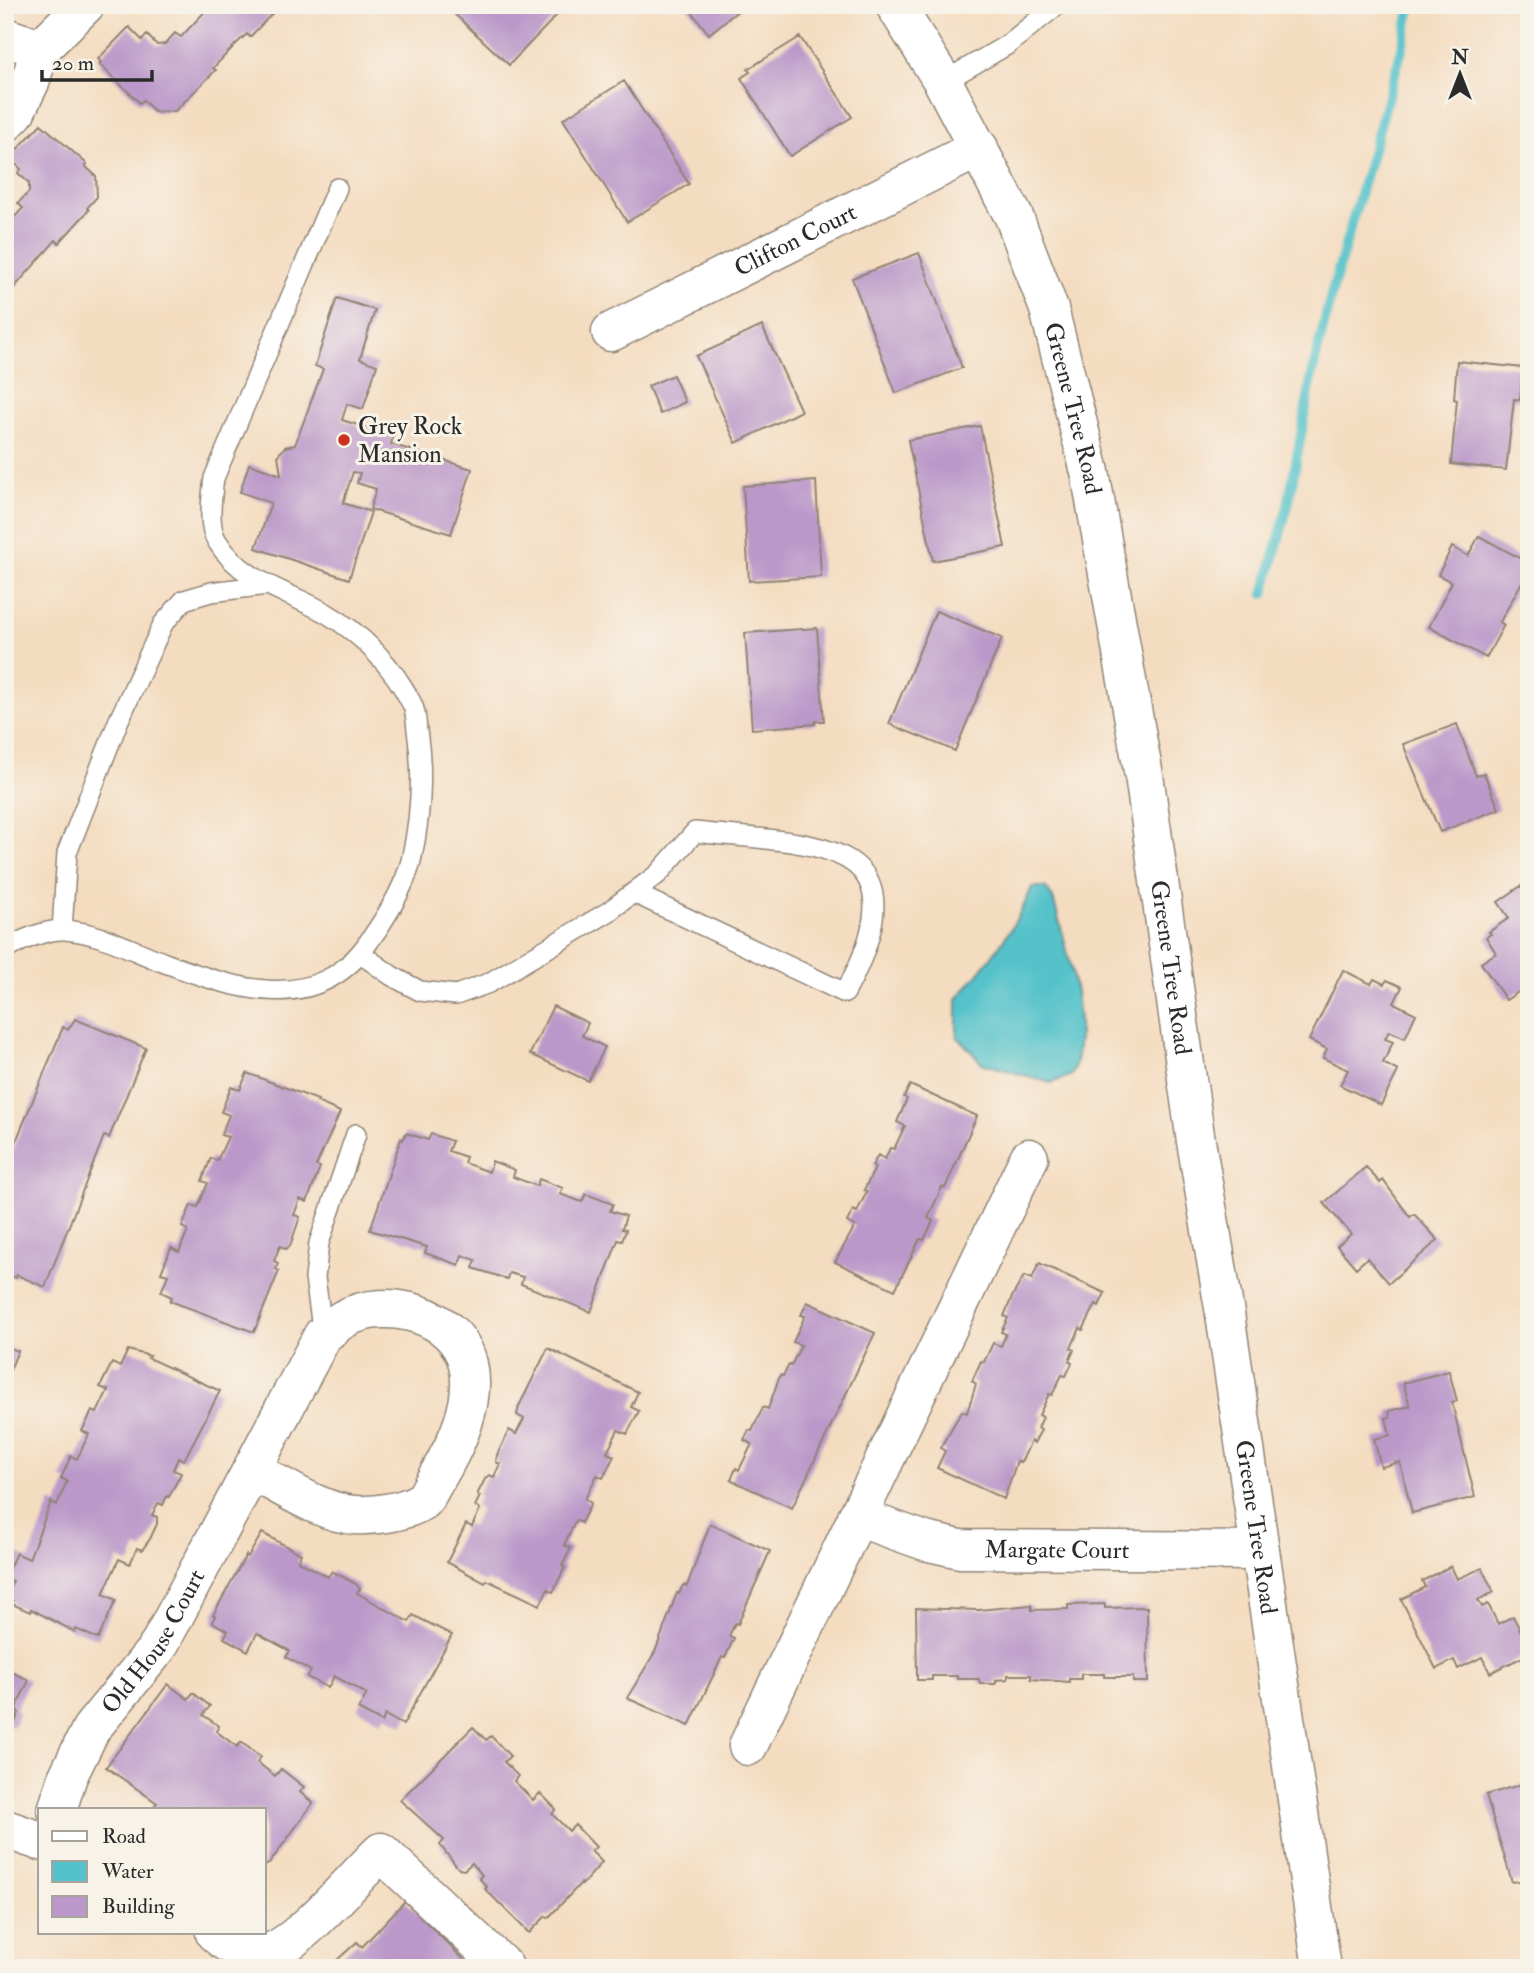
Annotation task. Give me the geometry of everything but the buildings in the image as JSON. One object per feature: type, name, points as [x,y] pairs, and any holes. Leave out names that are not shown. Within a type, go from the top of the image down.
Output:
[{"type":"street","points":[[5,123],[15,113],[30,82],[22,43],[85,5]]},
{"type":"street","name":"Greene Tree Road","points":[[895,5],[943,82],[1014,217],[1049,309],[1090,472],[1111,576],[1145,782],[1195,1135],[1322,1968]]},
{"type":"street","name":"Clifton Court","points":[[611,332],[979,148]]},
{"type":"street","points":[[748,1746],[1029,1158]]},
{"type":"street","name":"Old House Court","points":[[58,1808],[68,1776],[91,1729],[126,1682],[158,1647],[323,1335],[345,1318],[375,1310],[408,1310],[433,1320],[452,1335],[467,1361],[470,1389],[464,1422],[424,1500],[400,1511],[354,1515],[326,1506],[253,1471]]},
{"type":"street","name":"Margate Court","points":[[857,1517],[925,1541],[960,1549],[1260,1551]]},
{"type":"street","points":[[5,1829],[38,1840]]},
{"type":"street","points":[[216,1934],[229,1946],[249,1952],[272,1952],[295,1936],[381,1852],[504,1967]]},
{"type":"lane","points":[[943,82],[1007,45],[1057,5]]},
{"type":"lane","points":[[5,950],[21,940],[62,930],[107,937],[164,962],[228,983],[275,990],[311,989],[340,973],[361,954],[386,918],[408,873],[419,821],[423,768],[413,706],[384,660],[326,613],[245,572],[216,539],[211,509],[214,478],[337,188]]},
{"type":"lane","points":[[62,930],[67,853],[118,722],[163,624],[184,600],[211,592],[267,585]]},
{"type":"lane","points":[[361,954],[391,976],[420,990],[456,995],[489,983],[546,951],[634,893],[658,874],[695,832],[817,846],[846,856],[866,872],[874,892],[866,955],[845,993],[634,893]]},
{"type":"lane","points":[[323,1335],[315,1278],[318,1243],[356,1134]]},
{"type":"water","points":[[1032,887],[1045,887],[1053,898],[1078,1009],[1077,1054],[1072,1075],[1051,1083],[982,1063],[957,1036],[957,999],[1009,932]]},
{"type":"waterway","points":[[1264,594],[1288,505],[1313,370],[1331,295],[1402,49],[1411,5]]},
{"type":"place","name":"Grey Rock Mansion","points":[[344,440]]}]
